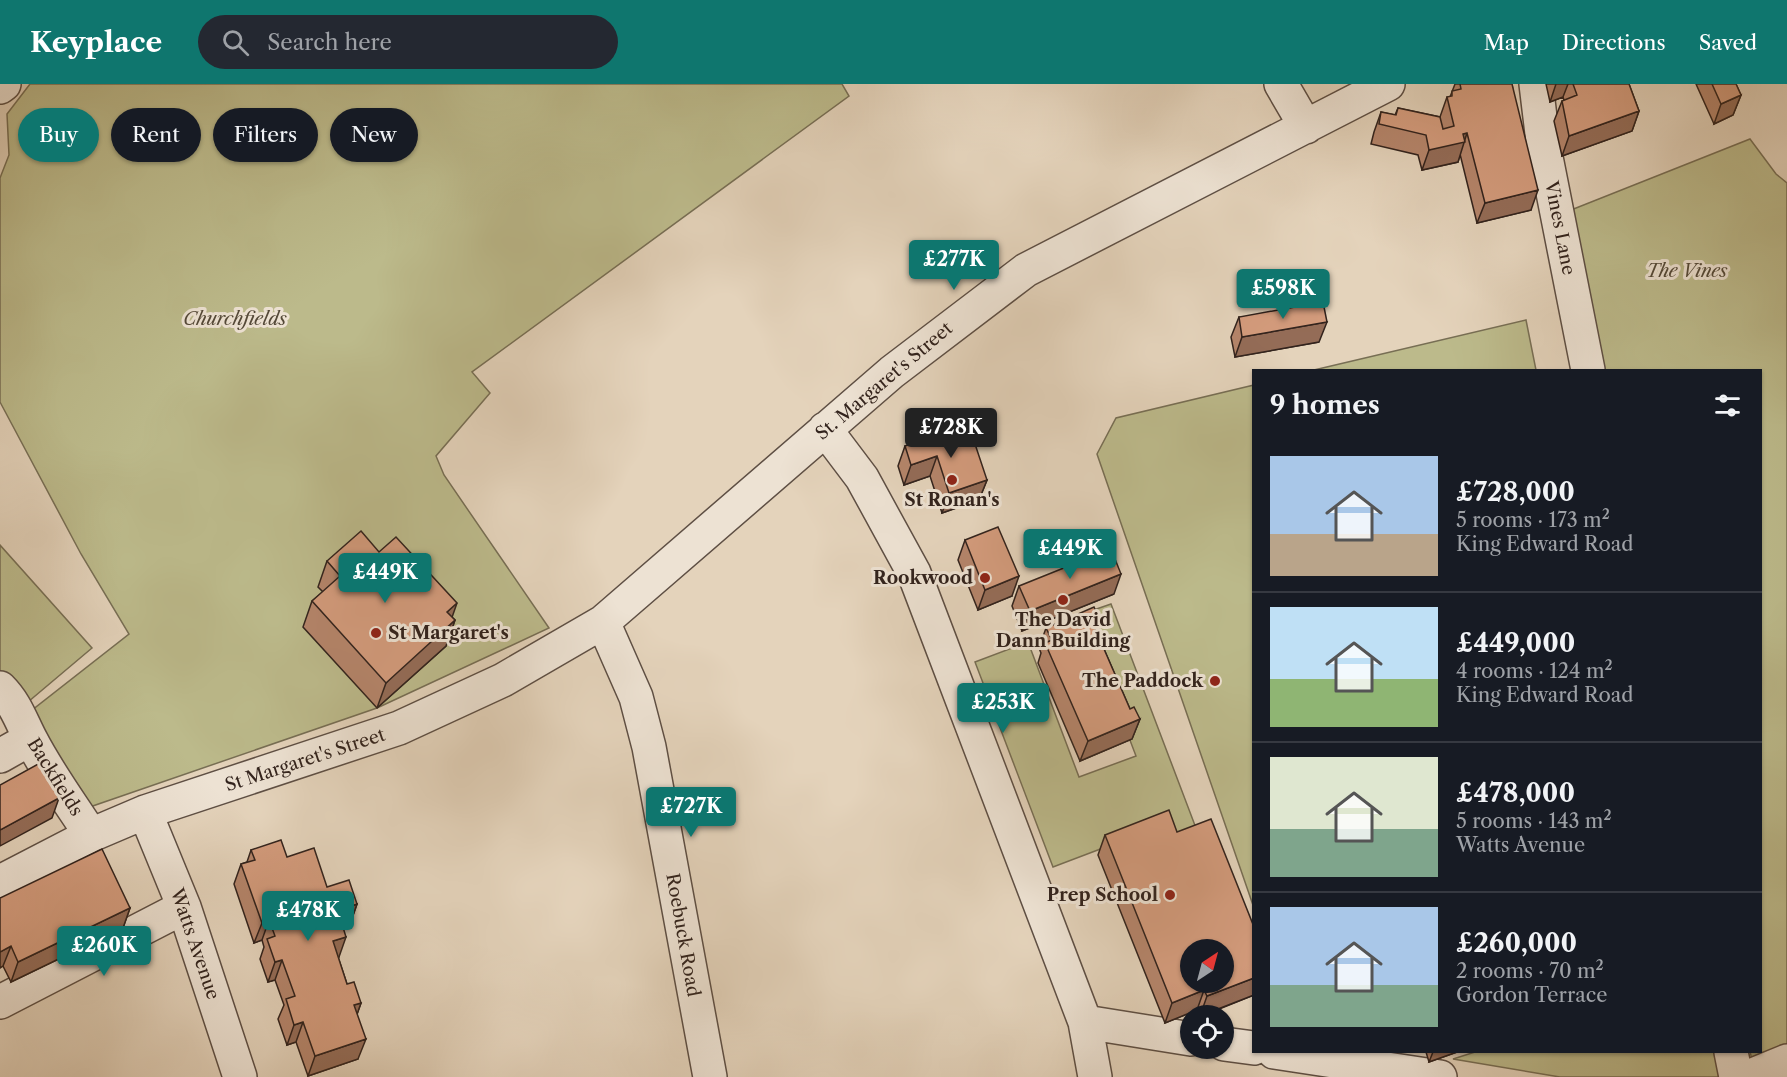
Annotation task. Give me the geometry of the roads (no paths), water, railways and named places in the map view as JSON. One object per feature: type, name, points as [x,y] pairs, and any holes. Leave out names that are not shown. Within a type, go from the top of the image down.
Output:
[{"type":"street","points":[[0,87],[4,84]]},
{"type":"street","points":[[1281,84],[1306,127]]},
{"type":"street","name":"St. Margaret's Street","points":[[603,622],[900,365],[1026,270],[1388,84]]},
{"type":"street","name":"Vines Lane","points":[[1536,84],[1543,142],[1588,369]]},
{"type":"street","points":[[825,429],[862,478],[914,573],[1085,1022],[1095,1077]]},
{"type":"street","name":"St Margaret's Street","points":[[0,882],[91,835],[145,812],[399,728],[503,680],[603,622]]},
{"type":"street","name":"Roebuck Road","points":[[603,622],[636,697],[649,747],[710,1077]]},
{"type":"street","name":"Backfields","points":[[2,697],[22,718],[30,740],[91,835]]},
{"type":"street","points":[[0,756],[30,740]]},
{"type":"street","name":"Watts Avenue","points":[[145,812],[184,907],[240,1077]]},
{"type":"street","points":[[0,1002],[184,907]]},
{"type":"street","points":[[1085,1022],[1180,1037]]},
{"type":"street","points":[[1234,1045],[1252,1048]]},
{"type":"street","points":[[1281,1053],[1440,1077]]},
{"type":"street","points":[[1731,1053],[1736,1077]]},
{"type":"street","points":[[1748,1077],[1787,1060]]},
{"type":"place","name":"St Ronan's","points":[[952,480]]},
{"type":"place","name":"Rookwood","points":[[985,578]]},
{"type":"place","name":"The David Dann Building","points":[[1063,600]]},
{"type":"place","name":"St Margaret's","points":[[376,633]]},
{"type":"place","name":"The Paddock","points":[[1215,681]]},
{"type":"place","name":"Prep School","points":[[1170,895]]},
{"type":"park label","name":"The Vines","points":[[1687,271]]},
{"type":"park label","name":"Churchfields","points":[[235,319]]}]
